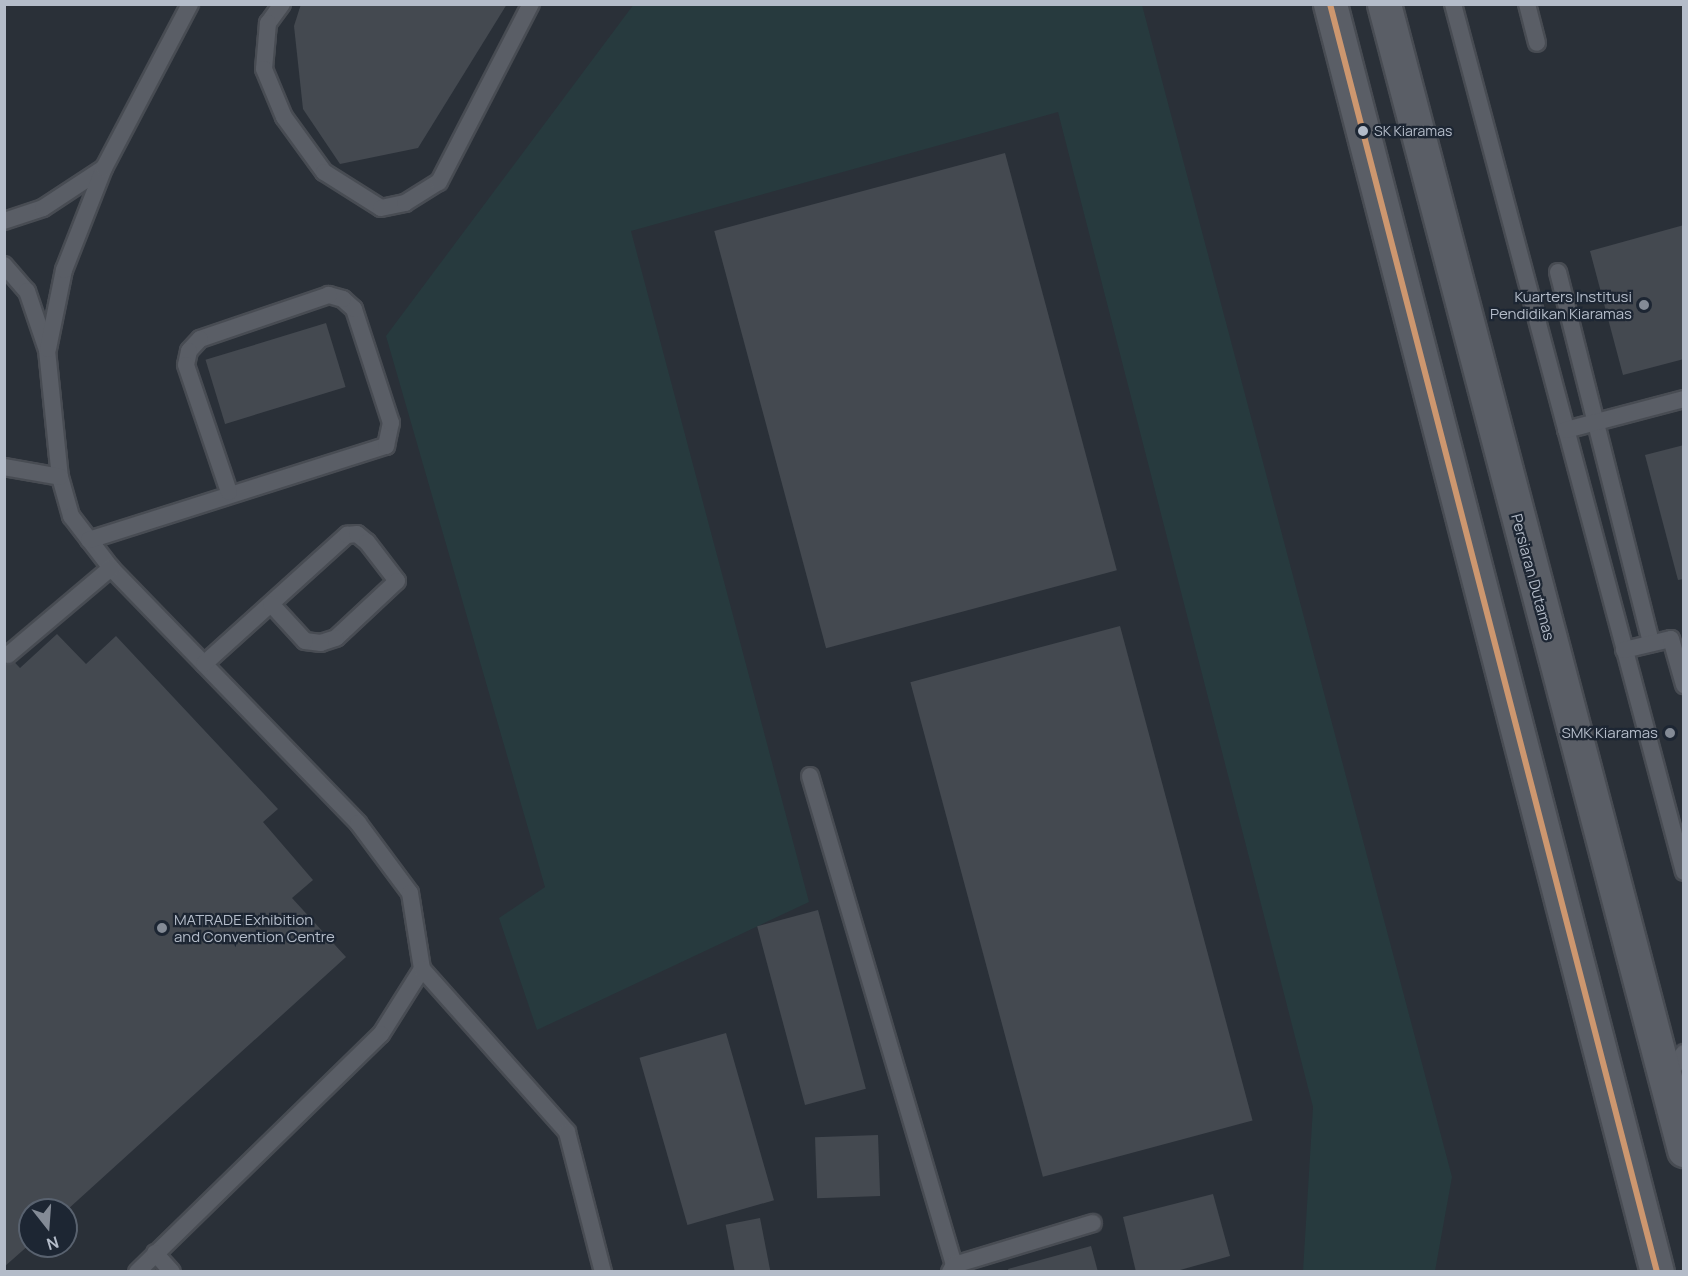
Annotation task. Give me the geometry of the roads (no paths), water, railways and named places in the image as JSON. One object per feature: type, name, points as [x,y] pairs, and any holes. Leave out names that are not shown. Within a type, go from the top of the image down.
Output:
[{"type":"street","points":[[1330,4],[1657,1272]]},
{"type":"street","name":"Persiaran Dutamas","points":[[1384,4],[1674,1066],[1683,1150]]},
{"type":"lane","points":[[47,350],[64,270],[104,168],[190,4]]},
{"type":"lane","points":[[282,4],[268,22],[264,69],[284,117],[324,172],[381,208],[405,203],[439,182],[531,4]]},
{"type":"lane","points":[[1453,4],[1683,872]]},
{"type":"lane","points":[[1527,4],[1537,43]]},
{"type":"lane","points":[[4,221],[43,208],[104,168]]},
{"type":"lane","points":[[4,265],[27,291],[47,350],[60,477],[71,516],[111,568],[358,823],[410,893],[422,969],[567,1132],[603,1272]]},
{"type":"lane","points":[[1558,272],[1651,643]]},
{"type":"lane","points":[[89,540],[229,492],[386,446],[391,423],[354,309],[343,299],[329,295],[200,339],[189,351],[186,365],[229,492]]},
{"type":"lane","points":[[1566,430],[1683,399]]},
{"type":"lane","points":[[4,467],[60,477]]},
{"type":"lane","points":[[204,664],[346,535],[357,534],[367,542],[397,581],[336,638],[321,643],[305,641],[271,604]]},
{"type":"lane","points":[[8,655],[111,568]]},
{"type":"lane","points":[[1624,650],[1677,637],[1683,685]]},
{"type":"lane","points":[[810,776],[952,1268],[1093,1223]]},
{"type":"lane","points":[[137,1272],[381,1034],[422,969]]},
{"type":"lane","points":[[155,1253],[172,1272]]},
{"type":"place","name":"SK Kiaramas","points":[[1363,131]]},
{"type":"place","name":"Kuarters Institusi Pendidikan Kiaramas","points":[[1644,305]]},
{"type":"place","name":"SMK Kiaramas","points":[[1670,733]]},
{"type":"place","name":"MATRADE Exhibition and Convention Centre","points":[[162,928]]}]
